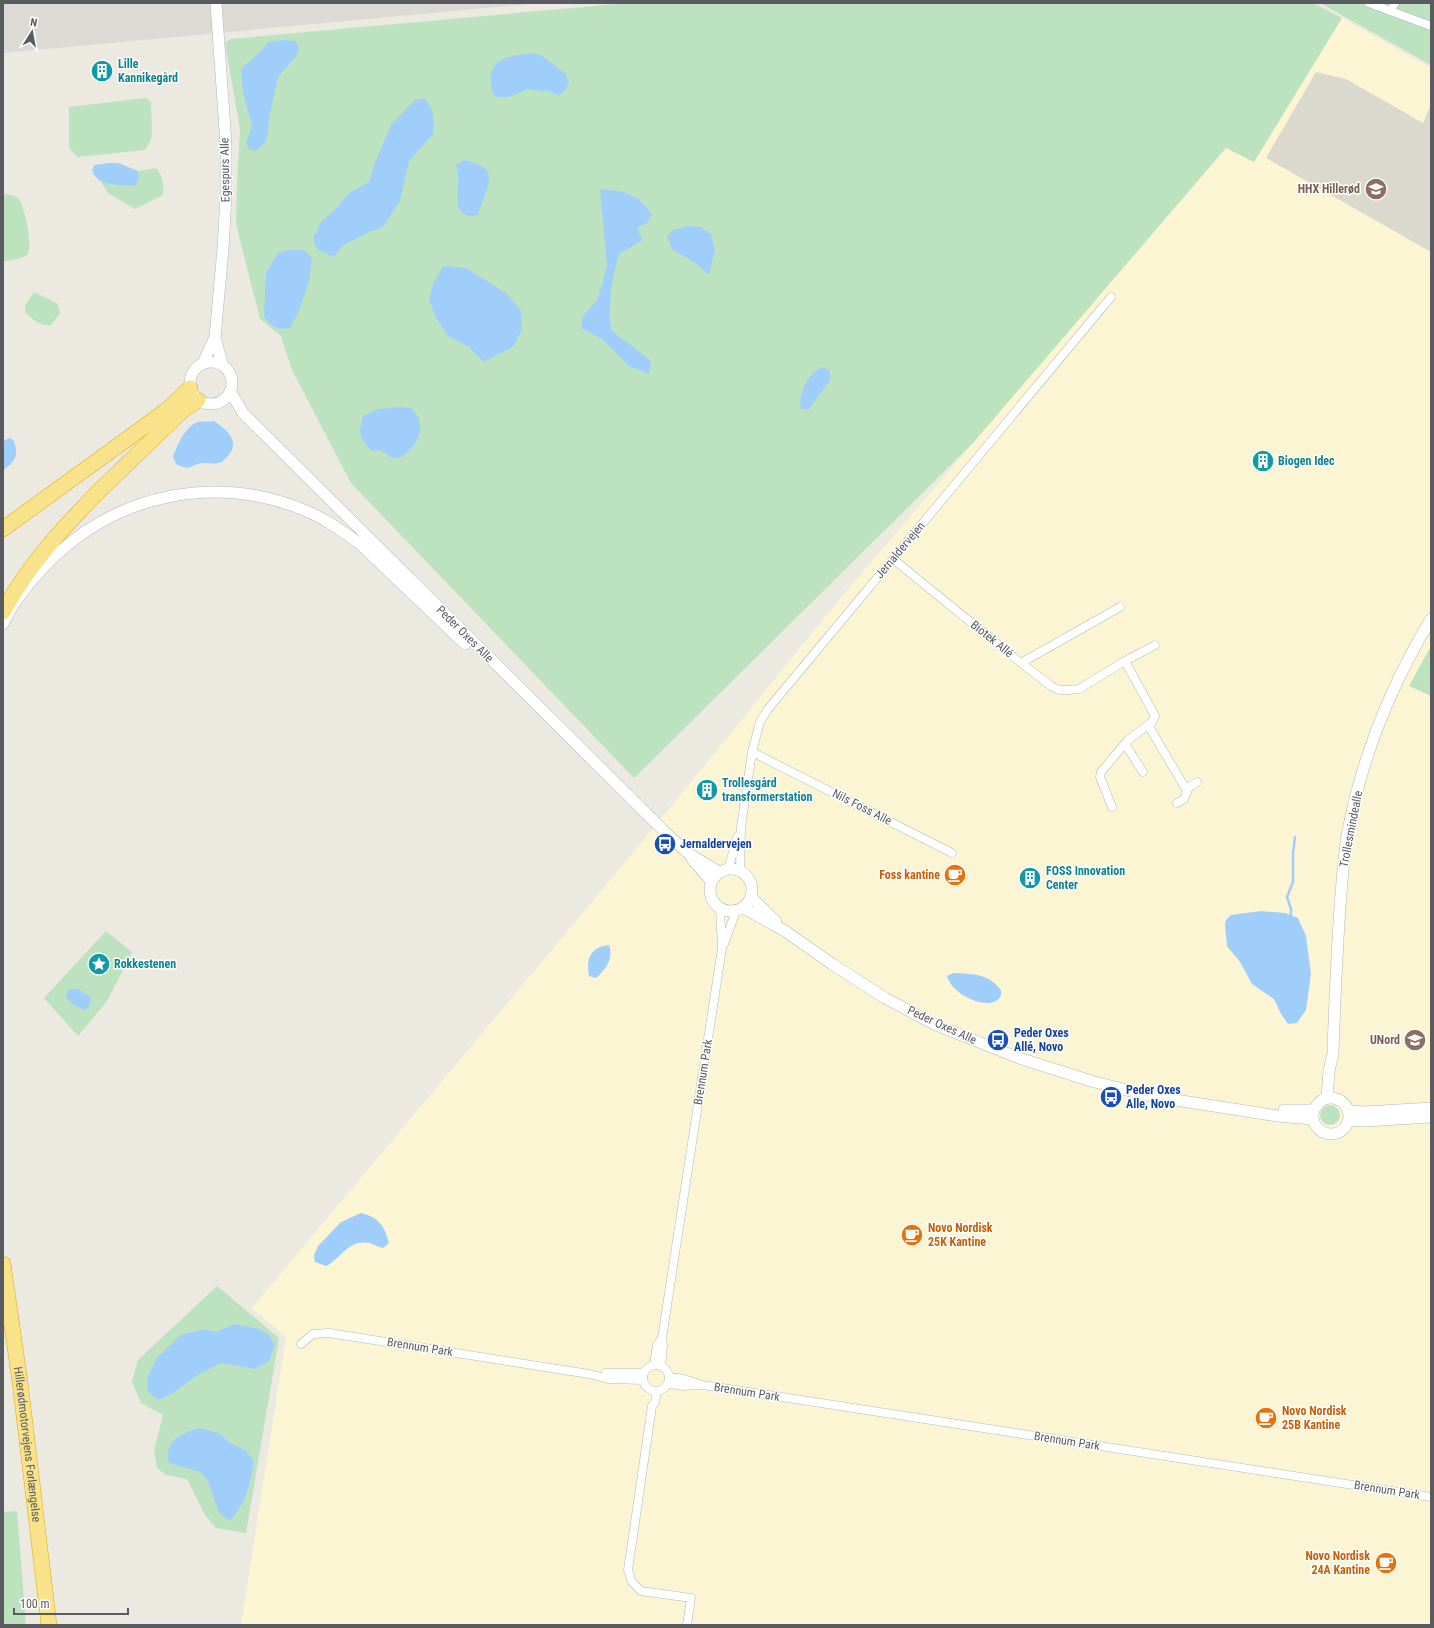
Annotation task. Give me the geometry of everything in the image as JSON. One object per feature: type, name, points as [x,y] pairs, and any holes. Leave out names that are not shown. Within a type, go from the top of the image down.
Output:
[{"type":"highway","points":[[3,529],[166,410],[190,388]]},
{"type":"highway","points":[[3,612],[34,561],[62,529],[182,410],[198,400]]},
{"type":"highway","name":"Hillerødmotorvejens Forlængelse","points":[[3,1264],[5,1287],[20,1382],[49,1625]]},
{"type":"highway","points":[[44,1574],[56,1610],[58,1625]]},
{"type":"street","name":"Egespurs Alle","points":[[203,363],[214,337],[223,249],[227,166],[216,3]]},
{"type":"street","points":[[1369,3],[1431,26]]},
{"type":"street","points":[[1390,11],[1395,3]]},
{"type":"street","name":"Jernaldervejen","points":[[740,871],[740,827],[752,752],[758,730],[768,709],[1111,297]]},
{"type":"street","name":"Egespurs Alle","points":[[214,337],[222,364]]},
{"type":"street","points":[[209,361],[222,364],[232,376],[232,386],[230,392],[222,401],[210,404],[198,400],[193,395],[189,380],[196,367],[209,361]]},
{"type":"street","name":"Peder Oxes Alle","points":[[230,392],[243,413],[688,854],[711,881]]},
{"type":"street","name":"Peder Oxes Alle","points":[[222,401],[243,413]]},
{"type":"street","points":[[3,624],[21,594],[39,571],[70,542],[101,521],[145,502],[167,497],[212,492],[245,494],[266,498],[305,511],[342,530],[359,543],[483,661],[529,698]]},
{"type":"street","name":"Biotek Allé","points":[[893,558],[1021,663],[1120,607]]},
{"type":"street","name":"Trollesmindealle","points":[[1332,1098],[1329,1071],[1333,1054],[1341,890],[1348,835],[1355,798],[1368,751],[1392,693],[1419,639],[1431,619]]},
{"type":"street","points":[[1021,663],[1051,686],[1059,690],[1079,689],[1155,645]]},
{"type":"street","points":[[1112,808],[1100,777],[1101,772],[1134,735],[1155,718],[1155,714],[1125,662]]},
{"type":"street","points":[[1148,725],[1186,791]]},
{"type":"street","points":[[1125,744],[1143,772]]},
{"type":"street","name":"Nils Foss Alle","points":[[752,752],[952,853]]},
{"type":"street","points":[[1177,803],[1183,800],[1189,787],[1197,782]]},
{"type":"street","name":"Jernaldervejen","points":[[724,870],[740,827]]},
{"type":"street","name":"Peder Oxes Alle","points":[[688,854],[724,870]]},
{"type":"street","points":[[724,870],[740,871],[745,874],[750,882],[752,891],[751,897],[739,909],[728,911],[720,909],[715,905],[710,897],[709,887],[711,881],[724,870]]},
{"type":"street","name":"Peder Oxes Alle","points":[[751,897],[785,931]]},
{"type":"street","name":"Brennum Park","points":[[657,1366],[663,1346],[662,1338],[722,948],[720,909]]},
{"type":"street","name":"Peder Oxes Alle","points":[[739,909],[785,931],[832,964],[886,998],[936,1025],[1019,1058],[1091,1081],[1150,1096],[1256,1112],[1313,1114]]},
{"type":"street","name":"Brennum Park","points":[[722,948],[739,909]]},
{"type":"street","points":[[1348,1116],[1342,1129],[1333,1134],[1322,1131],[1318,1128],[1313,1114],[1317,1104],[1332,1098],[1341,1101],[1348,1116],[1365,1121],[1431,1117]]},
{"type":"street","points":[[1348,1116],[1365,1112],[1431,1108]]},
{"type":"street","name":"Brennum Park","points":[[301,1344],[313,1334],[329,1333],[589,1374],[608,1379],[644,1377]]},
{"type":"street","points":[[657,1366],[667,1372],[668,1380],[664,1389],[653,1390],[646,1387],[644,1377],[650,1367],[657,1366]]},
{"type":"street","name":"Brennum Park","points":[[668,1380],[684,1379],[702,1385],[1431,1497]]},
{"type":"street","points":[[653,1390],[649,1402],[652,1406],[628,1570],[632,1582],[640,1591],[691,1598],[687,1625]]},
{"type":"shaded area","points":[[3,3],[539,3],[3,53]]},
{"type":"shaded area","points":[[1342,18],[1431,68],[1431,1625],[241,1625],[286,1337],[252,1308],[647,836],[843,595],[1226,147],[1254,162]]},
{"type":"shaded area","name":"HHX Hillerød","points":[[1316,72],[1346,79],[1423,123],[1431,104],[1431,252],[1266,158]]},
{"type":"green space","points":[[628,3],[1313,3],[1342,18],[1254,162],[1226,148],[973,443],[634,778],[351,483],[292,370],[281,336],[260,319],[236,224],[240,129],[225,43],[230,39]]},
{"type":"green space","points":[[1320,3],[1431,3],[1431,65]]},
{"type":"green space","points":[[145,98],[151,101],[152,137],[145,150],[77,157],[69,147],[69,107]]},
{"type":"green space","points":[[156,168],[162,180],[163,195],[135,209],[108,193],[101,182],[139,177],[138,171]]},
{"type":"green space","points":[[3,194],[9,194],[18,198],[23,208],[29,235],[29,251],[25,256],[3,262]]},
{"type":"green space","points":[[34,292],[58,304],[60,313],[51,325],[40,324],[33,320],[25,312],[25,306]]},
{"type":"green space","points":[[1431,646],[1431,696],[1409,686]]},
{"type":"green space","points":[[106,931],[132,952],[107,1001],[78,1036],[44,998]]},
{"type":"green space","points":[[1326,1105],[1334,1105],[1340,1111],[1340,1119],[1334,1125],[1326,1125],[1320,1119],[1320,1111]]},
{"type":"green space","points":[[217,1286],[279,1338],[246,1533],[216,1528],[205,1515],[187,1479],[166,1475],[157,1468],[154,1450],[163,1415],[141,1403],[132,1382],[138,1360]]},
{"type":"green space","points":[[17,1511],[26,1625],[3,1625],[3,1512]]},
{"type":"water","points":[[284,40],[295,41],[299,47],[297,55],[278,77],[269,118],[268,134],[263,145],[256,151],[249,149],[246,143],[252,126],[243,93],[241,69],[259,53],[268,42]]},
{"type":"water","points":[[529,53],[541,55],[565,73],[569,82],[566,89],[559,96],[550,91],[527,89],[507,97],[494,96],[491,86],[491,76],[497,63],[501,60]]},
{"type":"water","points":[[425,98],[432,110],[434,121],[433,134],[409,161],[400,201],[383,227],[369,232],[342,246],[334,257],[318,250],[313,238],[321,222],[335,210],[348,194],[370,181],[374,165],[391,125],[415,100]]},
{"type":"water","points":[[464,160],[478,164],[485,168],[488,172],[489,178],[487,191],[478,215],[465,215],[461,212],[459,207],[457,196],[458,179],[456,165]]},
{"type":"water","points":[[118,163],[138,171],[139,177],[136,185],[118,185],[100,181],[92,170],[95,165]]},
{"type":"water","points":[[600,189],[624,192],[638,199],[652,214],[647,223],[637,228],[643,240],[619,254],[614,273],[610,301],[611,330],[651,361],[649,374],[629,366],[602,339],[581,328],[583,316],[598,299],[607,265]]},
{"type":"water","points":[[689,226],[701,227],[711,234],[715,250],[709,275],[695,263],[672,249],[667,237],[673,230]]},
{"type":"water","points":[[288,250],[303,250],[312,257],[309,281],[298,313],[290,328],[278,329],[269,323],[264,316],[266,273],[278,253]]},
{"type":"water","points":[[443,266],[466,268],[506,293],[521,311],[522,329],[514,346],[484,362],[469,347],[448,336],[435,316],[429,299],[433,284]]},
{"type":"water","points":[[822,367],[829,370],[831,379],[809,409],[801,409],[800,403],[802,391],[805,385],[813,374]]},
{"type":"water","points":[[401,407],[411,408],[420,423],[420,434],[415,444],[402,457],[398,458],[392,457],[378,450],[372,451],[364,443],[360,432],[363,416],[378,409]]},
{"type":"water","points":[[214,421],[227,432],[232,440],[232,451],[228,456],[220,463],[202,463],[188,468],[176,464],[173,457],[185,432],[193,424],[198,422]]},
{"type":"water","points":[[10,438],[14,441],[16,455],[13,461],[3,470],[3,441]]},
{"type":"water","points":[[1261,911],[1285,913],[1298,918],[1306,936],[1311,974],[1306,1010],[1297,1023],[1288,1024],[1281,1014],[1274,999],[1252,984],[1240,962],[1227,946],[1226,920],[1231,915]]},
{"type":"water","points":[[609,945],[610,959],[606,967],[596,978],[589,976],[588,964],[591,955],[597,948]]},
{"type":"water","points":[[953,973],[973,974],[985,977],[996,984],[1001,990],[1001,996],[995,1002],[988,1003],[966,997],[959,993],[950,982],[947,976]]},
{"type":"water","points":[[68,989],[77,989],[90,996],[91,1002],[86,1010],[75,1006],[68,1000],[66,997]]},
{"type":"water","points":[[361,1213],[372,1217],[380,1223],[389,1243],[383,1248],[369,1243],[356,1244],[345,1250],[326,1266],[315,1262],[314,1255],[318,1246],[341,1222]]},
{"type":"water","points":[[235,1324],[259,1329],[267,1333],[275,1344],[269,1361],[255,1369],[221,1363],[199,1374],[173,1393],[158,1400],[147,1391],[148,1376],[157,1358],[181,1335],[204,1329],[216,1332]]},
{"type":"water","points":[[200,1428],[219,1433],[230,1443],[245,1450],[254,1461],[251,1478],[244,1500],[230,1521],[219,1513],[208,1481],[200,1472],[169,1463],[168,1455],[171,1444],[181,1435]]},
{"type":"waterway","points":[[1291,915],[1291,909],[1287,897],[1293,882],[1293,853],[1295,837]]},
{"type":"place","name":"Lille Kannikegård","points":[[102,71]]},
{"type":"place","name":"HHX Hillerød","points":[[1376,189]]},
{"type":"place","name":"Biogen Idec","points":[[1263,461]]},
{"type":"place","name":"Trollesgård transformerstation","points":[[707,790]]},
{"type":"place","name":"Jernaldervejen","points":[[665,844]]},
{"type":"place","name":"Foss kantine","points":[[955,875]]},
{"type":"place","name":"FOSS Innovation Center","points":[[1030,878]]},
{"type":"place","name":"Rokkestenen","points":[[99,964]]},
{"type":"place","name":"Peder Oxes Allé, Novo","points":[[998,1040]]},
{"type":"place","name":"UNord","points":[[1415,1040]]},
{"type":"place","name":"Peder Oxes Alle, Novo","points":[[1111,1097]]},
{"type":"place","name":"Novo Nordisk 25K Kantine","points":[[912,1235]]},
{"type":"place","name":"Novo Nordisk 25B Kantine","points":[[1266,1418]]},
{"type":"place","name":"Novo Nordisk 24A Kantine","points":[[1386,1563]]}]
